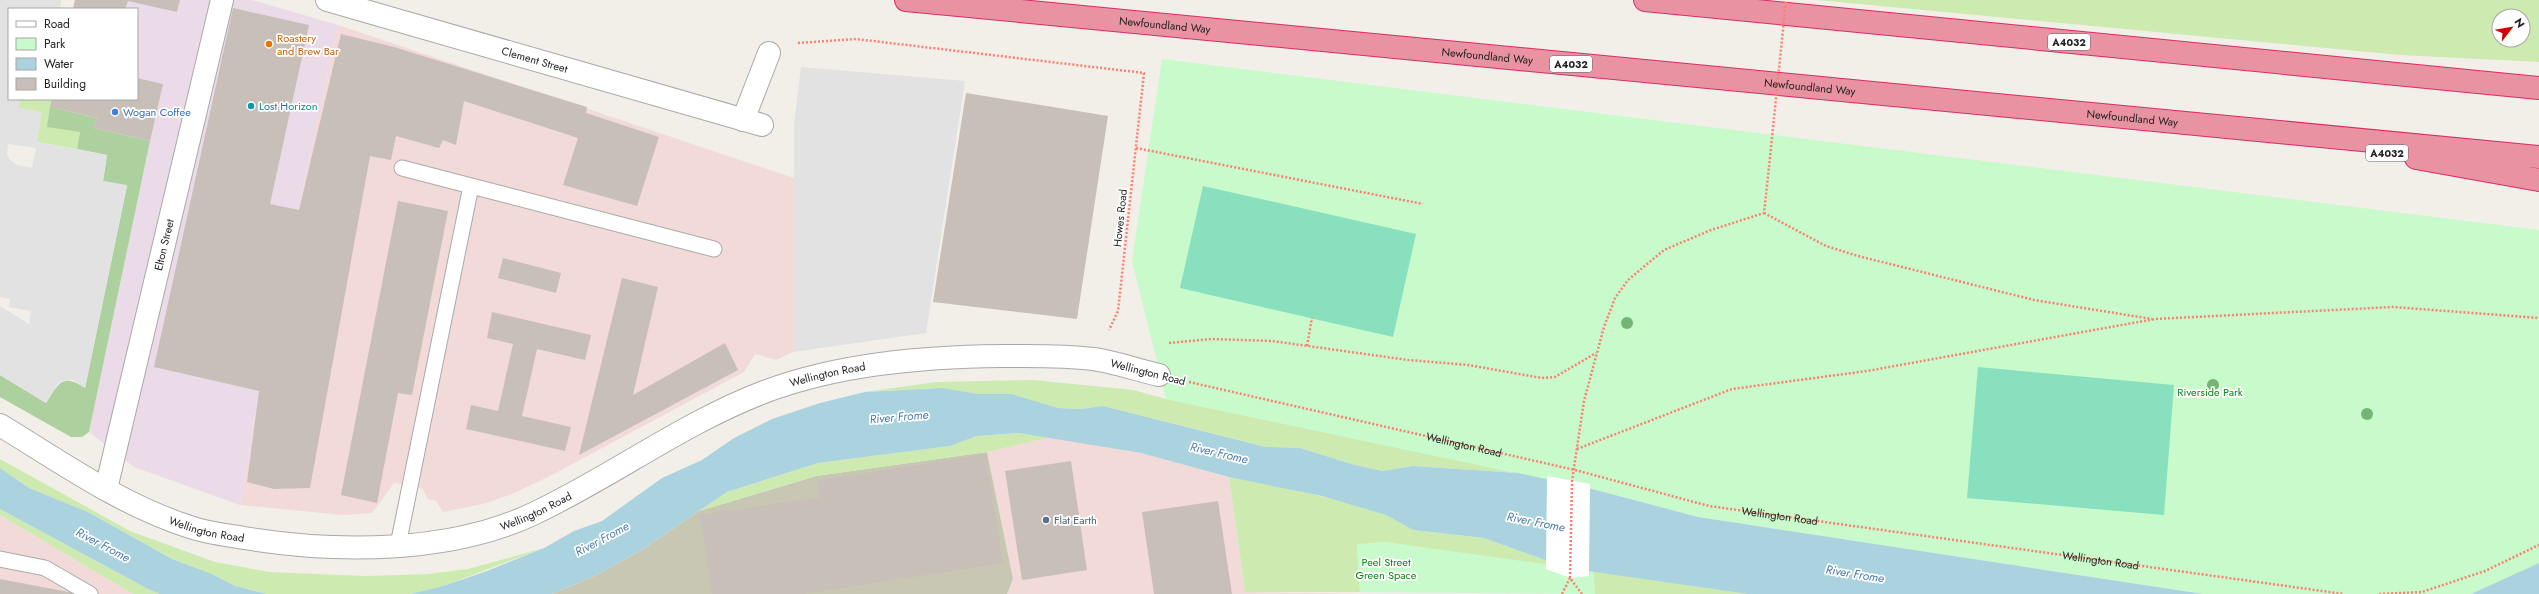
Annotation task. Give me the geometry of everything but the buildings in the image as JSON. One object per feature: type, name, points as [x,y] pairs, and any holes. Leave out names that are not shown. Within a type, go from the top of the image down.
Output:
[{"type":"highway","name":"Newfoundland Way","points":[[906,0],[2235,127]]},
{"type":"highway","name":"A4032","points":[[1645,0],[2493,83],[2539,84]]},
{"type":"highway","points":[[2493,83],[2539,88]]},
{"type":"highway","points":[[2235,127],[2539,157]]},
{"type":"highway","name":"A4032","points":[[2235,127],[2539,180]]},
{"type":"street","name":"Elton Street","points":[[106,490],[222,0]]},
{"type":"street","name":"Clement Street","points":[[327,0],[753,122],[769,53]]},
{"type":"street","name":"Wellington Road","points":[[0,425],[106,490],[152,513],[191,528],[223,535],[289,545],[398,545],[448,540],[505,526],[566,497],[718,412],[768,390],[795,382],[872,366],[925,359],[1051,356],[1096,359],[1159,375]]},
{"type":"lane","points":[[402,168],[714,249]]},
{"type":"lane","points":[[398,545],[471,186]]},
{"type":"lane","points":[[0,559],[45,568],[90,594]]},
{"type":"path","points":[[1764,213],[1786,0]]},
{"type":"path","name":"Howes Road","points":[[769,53],[786,44],[856,39],[1144,73],[1118,311],[1096,359]]},
{"type":"path","points":[[1136,148],[1423,204]]},
{"type":"path","points":[[1562,594],[1570,578],[1572,481],[1575,470],[1584,401],[1596,353],[1616,298],[1628,280],[1664,250],[1686,240],[1764,213],[1826,246],[1858,256],[2034,300],[2155,320]]},
{"type":"path","points":[[1577,449],[1732,389],[1867,371],[2155,320],[2393,307],[2539,318]]},
{"type":"path","points":[[1307,346],[1312,318]]},
{"type":"path","points":[[1168,344],[1211,339],[1246,340],[1307,346],[1401,359],[1468,365],[1542,378],[1555,377],[1596,353]]},
{"type":"path","name":"Wellington Road","points":[[1159,375],[1575,470],[1709,506],[2344,594]]},
{"type":"path","points":[[2379,594],[2422,592],[2485,571],[2539,544]]},
{"type":"path","points":[[1570,578],[1582,594]]},
{"type":"shaded area","points":[[0,0],[61,0],[60,8],[8,8],[8,100],[20,100],[19,108],[42,112],[37,142],[107,155],[103,181],[127,185],[85,388],[73,380],[63,381],[58,383],[46,403],[0,375],[0,306],[29,324],[31,311],[9,307],[10,299],[0,297]],"holes":[[[8,144],[36,148],[32,168],[17,165],[10,160],[7,154]]]},
{"type":"shaded area","points":[[75,0],[252,0],[338,25],[259,391],[240,505],[134,467],[89,432],[150,141],[94,128],[97,118],[135,100],[138,100],[138,8],[73,8]]},
{"type":"shaded area","points":[[338,25],[794,178],[793,352],[776,360],[755,354],[744,372],[550,476],[512,494],[483,504],[443,512],[436,501],[428,499],[422,488],[394,483],[372,513],[343,515],[240,505],[259,391]]},
{"type":"shaded area","points":[[801,67],[965,81],[926,333],[793,352],[794,124]]},
{"type":"shaded area","points":[[1051,437],[1141,453],[1229,477],[1245,592],[1377,594],[1007,594],[1013,579],[987,452]]},
{"type":"shaded area","points":[[987,452],[1013,579],[1007,594],[552,594],[592,577],[640,551],[699,511],[816,476]]},
{"type":"shaded area","points":[[0,515],[133,594],[0,594]]},
{"type":"green space","points":[[1817,0],[2539,0],[2539,62],[2400,55]]},
{"type":"green space","name":"Riverside Park","points":[[1162,59],[2539,230],[2539,563],[2471,594],[2203,594],[1698,517],[1596,490],[1166,399],[1132,261]]},
{"type":"green space","points":[[20,100],[53,100],[80,132],[77,149],[37,142],[18,108]]},
{"type":"green space","points":[[50,107],[97,118],[94,128],[150,141],[89,432],[82,437],[71,437],[0,397],[0,375],[46,403],[54,390],[62,382],[71,381],[85,388],[127,186],[103,181],[107,155],[77,149],[80,132],[47,127]]},
{"type":"green space","points":[[1203,186],[1416,234],[1393,337],[1180,288]]},
{"type":"green space","points":[[1978,367],[2174,385],[2164,515],[1967,498]]},
{"type":"green space","points":[[1033,380],[1133,390],[1166,399],[1518,473],[1413,466],[1382,471],[1355,465],[1300,448],[1267,447],[1103,406],[1080,409],[1058,408],[1012,394],[978,394],[935,388],[865,392],[936,382]]},
{"type":"green space","points":[[1019,433],[1051,437],[987,452],[816,476],[699,511],[727,492],[818,463],[950,446],[977,436]]},
{"type":"green space","points":[[0,459],[130,531],[215,562],[270,572],[366,576],[428,574],[468,569],[544,548],[443,586],[410,594],[267,594],[235,586],[212,574],[172,559],[88,512],[29,488],[0,468]]},
{"type":"green space","points":[[1229,477],[1278,486],[1345,502],[1386,515],[1413,530],[1484,538],[1567,568],[1357,544],[1360,592],[1245,592]]},
{"type":"green space","points":[[0,509],[148,589],[160,594],[133,594],[0,515]]},
{"type":"green space","name":"Peel Street Green Space","points":[[1386,542],[1593,571],[1595,594],[1360,592],[1357,544]]},
{"type":"green space","points":[[1593,571],[1748,594],[1595,594]]},
{"type":"water","name":"River Frome","points":[[942,388],[978,394],[1012,394],[1058,408],[1080,409],[1103,406],[1266,447],[1300,448],[1355,465],[1382,471],[1413,466],[1518,473],[1596,490],[1698,517],[2203,594],[1748,594],[1567,568],[1484,538],[1413,530],[1386,515],[1322,496],[1229,477],[1141,453],[1019,433],[977,436],[950,446],[818,463],[727,492],[640,551],[592,577],[552,594],[410,594],[443,586],[487,571],[544,548],[574,531],[602,521],[662,478],[702,460],[734,438],[772,419],[820,403],[865,392]]},
{"type":"water","name":"River Frome","points":[[0,468],[29,488],[88,512],[172,559],[212,574],[235,586],[267,594],[160,594],[148,589],[0,509]]},
{"type":"water","points":[[2539,563],[2539,594],[2471,594]]},
{"type":"pier","points":[[1547,476],[1590,484],[1589,576],[1570,578],[1546,569]]},
{"type":"place","name":"Roastery and Brew Bar","points":[[269,44]]},
{"type":"place","name":"Lost Horizon","points":[[251,106]]},
{"type":"place","name":"Wogan Coffee","points":[[115,112]]},
{"type":"place","name":"Flat Earth","points":[[1046,520]]}]
